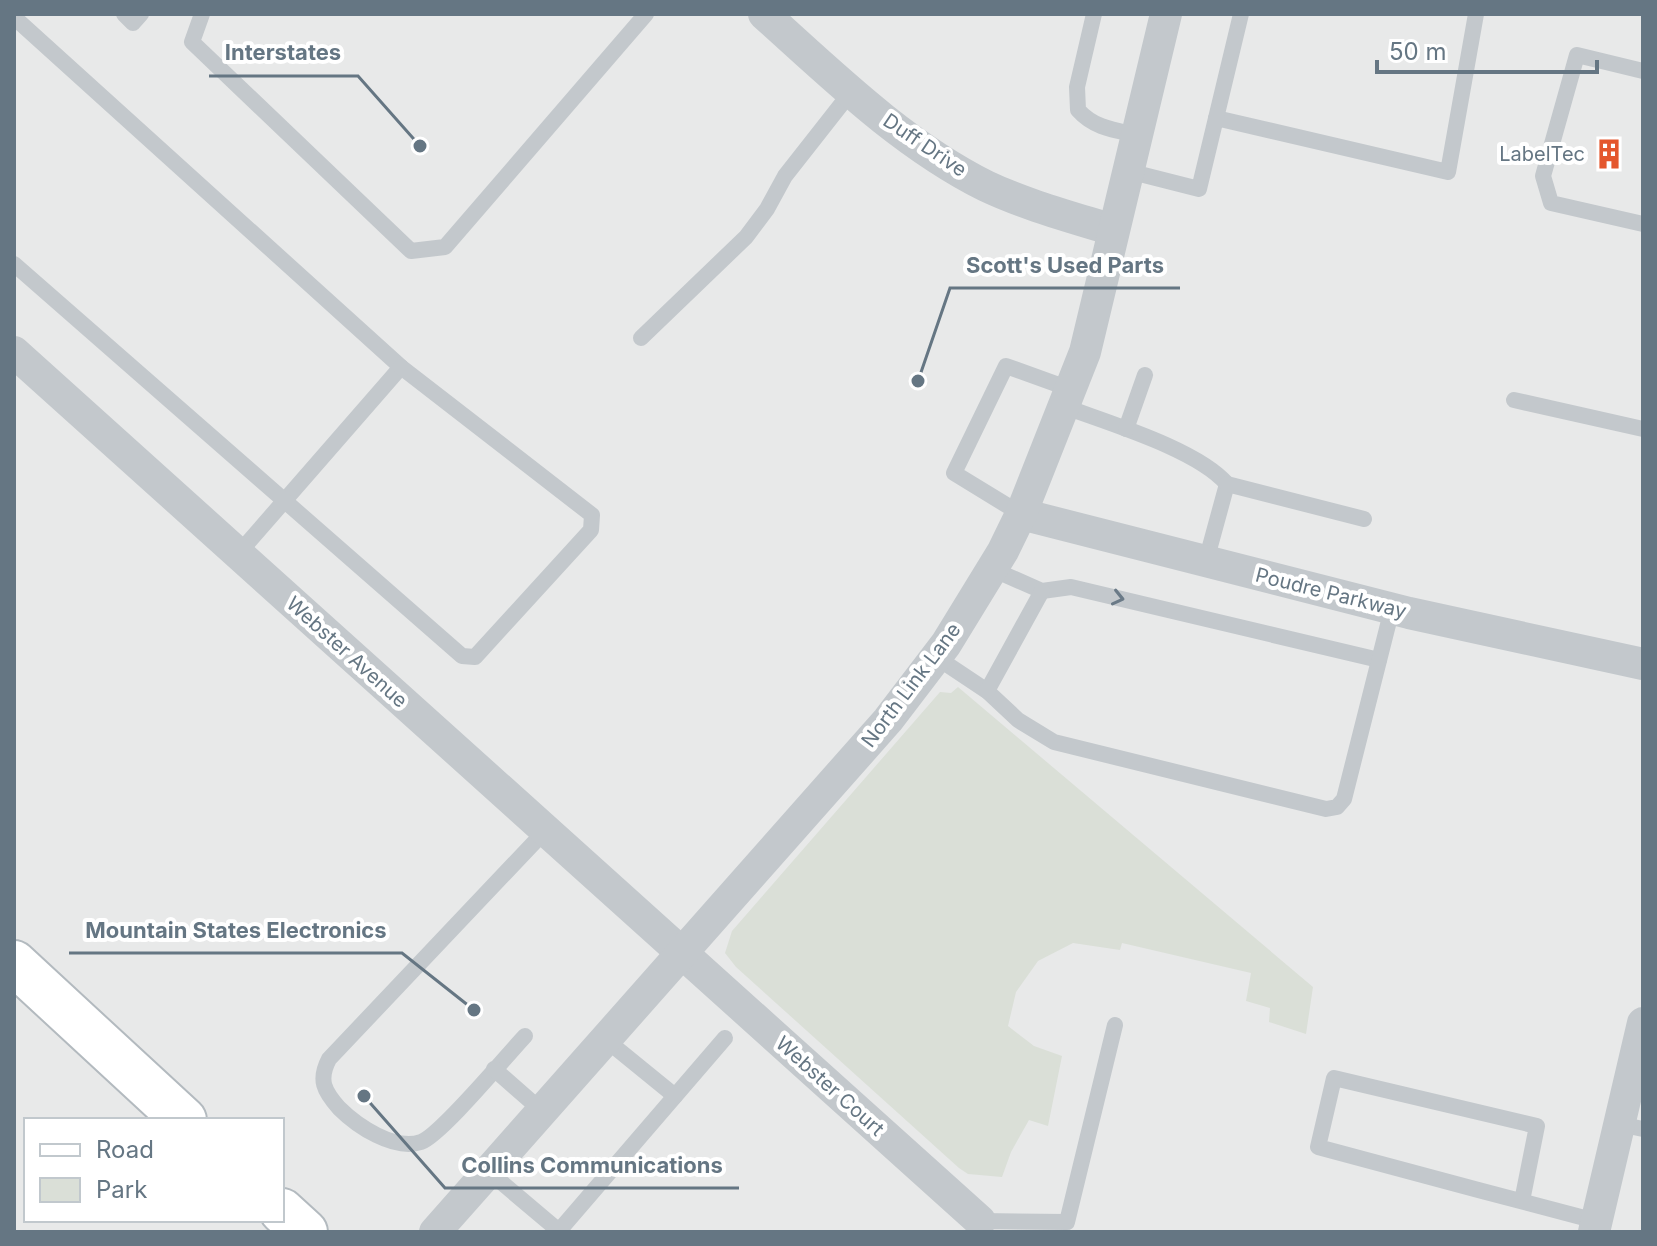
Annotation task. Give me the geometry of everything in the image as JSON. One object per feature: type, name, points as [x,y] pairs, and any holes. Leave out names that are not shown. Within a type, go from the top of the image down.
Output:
[{"type":"street","name":"Duff Drive","points":[[764,14],[851,92],[919,146],[987,186],[1113,230]]},
{"type":"street","name":"North Link Lane","points":[[435,1232],[888,720],[936,657],[992,569],[1021,514],[1085,352],[1166,14]]},
{"type":"street","name":"Webster Avenue","points":[[14,352],[680,952]]},
{"type":"street","name":"Poudre Parkway","points":[[1021,514],[1392,609],[1643,664]]},
{"type":"street","name":"Webster Court","points":[[680,952],[980,1226]]},
{"type":"street","points":[[14,963],[182,1118]]},
{"type":"street","points":[[1595,1226],[1631,1126],[1643,1023]]},
{"type":"street","points":[[284,1213],[305,1232]]},
{"type":"lane","points":[[124,14],[133,23],[141,14]]},
{"type":"lane","points":[[202,14],[192,42],[411,251],[445,247],[646,14]]},
{"type":"lane","points":[[1094,14],[1077,87],[1078,110],[1088,121],[1102,127],[1137,135]]},
{"type":"lane","points":[[1128,171],[1199,189],[1241,14]]},
{"type":"lane","points":[[1216,118],[1448,172],[1476,14]]},
{"type":"lane","points":[[14,21],[16,19],[401,367],[592,515],[591,530],[475,657],[462,656],[14,264]]},
{"type":"lane","points":[[1643,71],[1577,55],[1543,176],[1551,203],[1643,224]]},
{"type":"lane","points":[[641,338],[746,237],[767,209],[785,176],[851,92]]},
{"type":"lane","points":[[1021,514],[954,473],[1006,366],[1126,429],[1216,471],[1227,484],[1364,519]]},
{"type":"lane","points":[[238,554],[401,367]]},
{"type":"lane","points":[[1126,429],[1145,375]]},
{"type":"lane","points":[[1514,400],[1643,429]]},
{"type":"lane","points":[[1206,561],[1227,484]]},
{"type":"lane","points":[[992,569],[1042,591],[1071,587],[1379,660]]},
{"type":"lane","points":[[987,691],[1042,591]]},
{"type":"lane","points":[[936,657],[987,691],[1018,720],[1054,742],[1326,809],[1337,807],[1344,799],[1392,609]]},
{"type":"lane","points":[[525,1036],[440,1128],[423,1142],[404,1144],[374,1133],[349,1118],[328,1096],[322,1084],[322,1072],[329,1059],[546,830]]},
{"type":"lane","points":[[980,1226],[1067,1222],[1115,1025]]},
{"type":"lane","points":[[488,1171],[559,1232],[725,1038]]},
{"type":"lane","points":[[605,1039],[675,1096]]},
{"type":"lane","points":[[494,1069],[542,1111]]},
{"type":"lane","points":[[1522,1201],[1537,1126],[1334,1078],[1318,1147],[1522,1201],[1595,1226]]},
{"type":"shaded area","points":[[14,14],[1643,14],[1643,1232],[14,1232]]},
{"type":"green space","points":[[958,687],[1313,987],[1306,1034],[1269,1022],[1270,1008],[1246,1001],[1251,973],[1122,943],[1120,950],[1073,943],[1038,961],[1016,992],[1008,1026],[1034,1046],[1062,1056],[1048,1126],[1029,1120],[1011,1152],[1002,1177],[968,1174],[959,1168],[736,967],[725,953],[732,931],[940,692],[951,693]]},
{"type":"place","name":"Interstates","points":[[420,146]]},
{"type":"place","name":"LabelTec","points":[[1609,154]]},
{"type":"place","name":"Scott's Used Parts","points":[[918,381]]},
{"type":"place","name":"Mountain States Electronics","points":[[474,1010]]},
{"type":"place","name":"Collins Communications","points":[[364,1096]]}]
